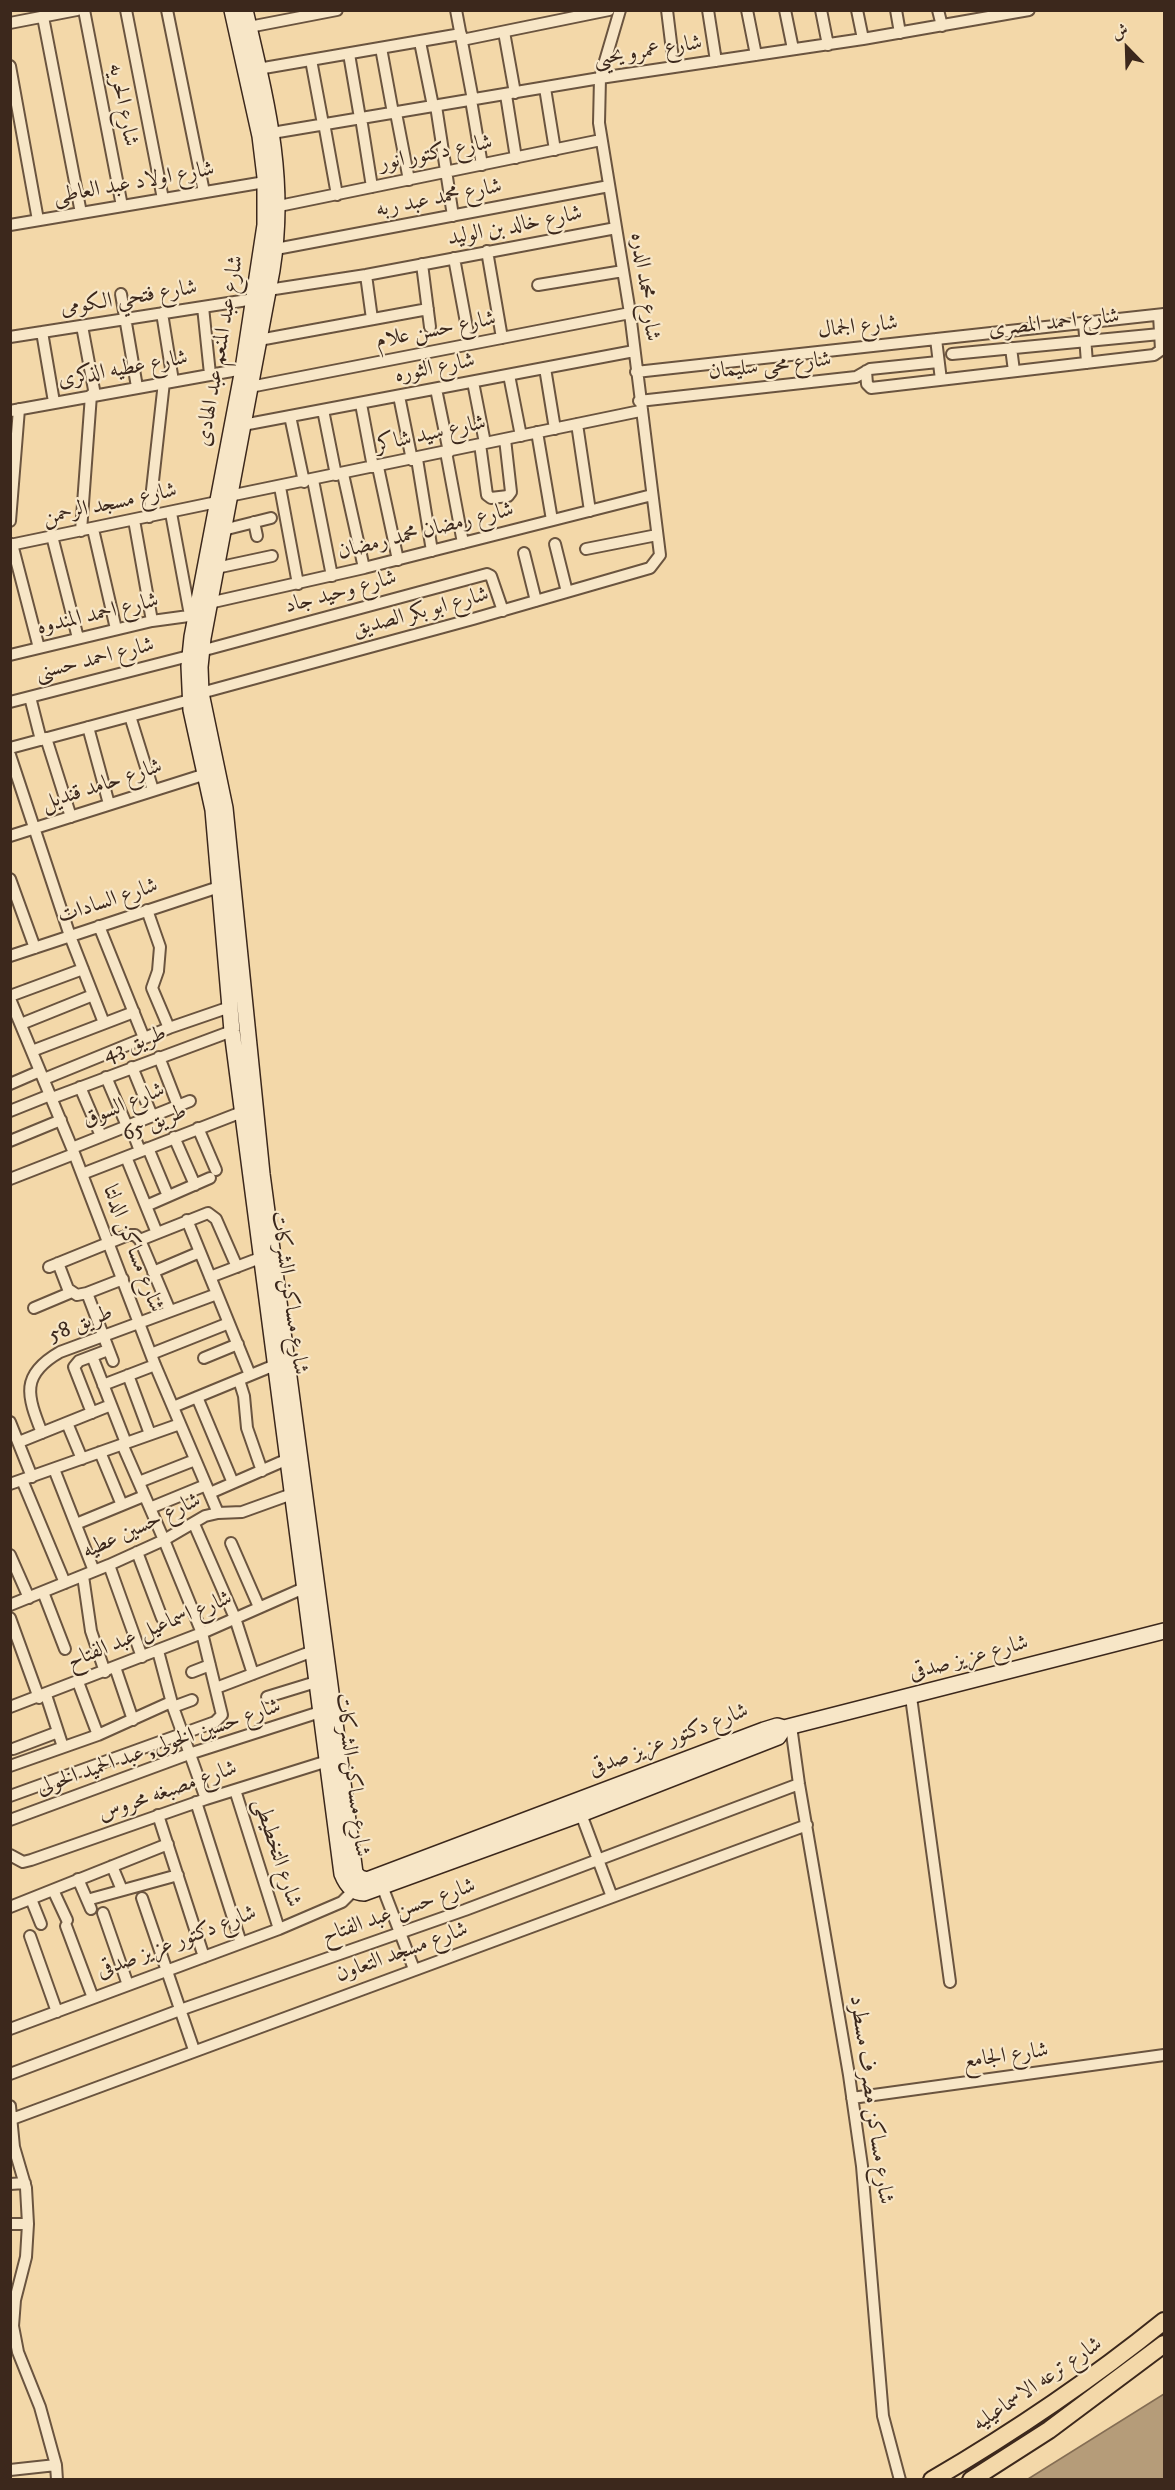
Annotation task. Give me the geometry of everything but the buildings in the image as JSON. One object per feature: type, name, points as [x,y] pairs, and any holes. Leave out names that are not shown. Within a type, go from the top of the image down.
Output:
[{"type":"main road","name":"شارع ترعه الاسماعيليه","points":[[933,2480],[1047,2409],[1123,2355],[1164,2321]]},
{"type":"main road","name":"شارع ترعه الاسماعيليه","points":[[971,2480],[1077,2410],[1164,2344]]},
{"type":"street","points":[[10,23],[77,10]]},
{"type":"street","name":"شارع الحريه","points":[[84,10],[122,206]]},
{"type":"street","points":[[126,10],[163,199]]},
{"type":"street","points":[[167,10],[204,192]]},
{"type":"street","name":"شارع عبد المنعم عبد الهادى","points":[[195,653],[209,603],[223,530],[223,499],[263,247],[264,182],[260,136],[232,10]]},
{"type":"street","name":"شارع عبد المنعم عبد الهادى","points":[[195,697],[193,615],[243,425],[276,249],[279,206],[277,170],[272,133],[245,10]]},
{"type":"street","points":[[249,27],[337,10]]},
{"type":"street","points":[[456,10],[482,165]]},
{"type":"street","points":[[258,69],[420,42],[504,32],[609,10]]},
{"type":"street","name":"شارع محمد الدره","points":[[620,10],[600,78],[601,140],[630,313],[660,555],[650,568]]},
{"type":"street","points":[[667,10],[674,67]]},
{"type":"street","points":[[708,10],[716,61]]},
{"type":"street","points":[[747,10],[756,55]]},
{"type":"street","points":[[785,10],[793,49]]},
{"type":"street","points":[[821,10],[828,45]]},
{"type":"street","points":[[857,10],[863,39]]},
{"type":"street","points":[[896,10],[900,33]]},
{"type":"street","points":[[938,10],[942,26]]},
{"type":"street","name":"شارع عمرو يحيى","points":[[272,133],[600,78],[828,45],[942,26],[1006,12],[1029,10]]},
{"type":"street","points":[[43,17],[81,213]]},
{"type":"street","points":[[504,32],[516,158]]},
{"type":"street","points":[[420,42],[435,106],[453,216]]},
{"type":"street","points":[[381,48],[409,180]]},
{"type":"street","points":[[349,54],[372,187]]},
{"type":"street","points":[[311,60],[337,195]]},
{"type":"street","points":[[10,66],[38,220]]},
{"type":"street","points":[[545,88],[555,150]]},
{"type":"street","name":"شارع دكتور انور","points":[[279,206],[601,140]]},
{"type":"street","name":"شارع اولاد عبد العاطى","points":[[10,225],[264,182]]},
{"type":"street","name":"شارع محمد عبد ربه","points":[[276,249],[609,186]]},
{"type":"street","name":"شارع خالد بن الوليد","points":[[268,290],[366,275],[616,228]]},
{"type":"street","points":[[487,251],[502,339]]},
{"type":"street","points":[[454,258],[470,344]]},
{"type":"street","points":[[422,264],[430,327]]},
{"type":"street","points":[[538,285],[623,271]]},
{"type":"street","points":[[366,275],[372,319]]},
{"type":"street","points":[[121,294],[137,387]]},
{"type":"street","name":"شارع فتحي الكومى","points":[[10,337],[254,299]]},
{"type":"street","points":[[203,307],[210,374]]},
{"type":"street","points":[[259,340],[428,309]]},
{"type":"street","name":"شارع حسن علام","points":[[250,387],[630,313]]},
{"type":"street","points":[[149,517],[169,382],[162,314]]},
{"type":"street","points":[[866,371],[867,384],[871,388],[1157,354],[1161,350],[1162,315]]},
{"type":"street","name":"شارع الجمال","points":[[636,372],[1162,315]]},
{"type":"street","points":[[1084,323],[1088,363]]},
{"type":"street","points":[[81,531],[93,395],[82,326]]},
{"type":"street","points":[[1048,327],[1049,344]]},
{"type":"street","points":[[42,332],[54,402]]},
{"type":"street","name":"شارع احمد المصرى","points":[[952,354],[1160,334]]},
{"type":"street","points":[[936,339],[941,380]]},
{"type":"street","points":[[1011,348],[1014,372]]},
{"type":"street","name":"شارع الثوره","points":[[243,425],[634,351]]},
{"type":"street","name":"شارع محى سليمان","points":[[640,406],[856,377],[866,371],[939,362]]},
{"type":"street","points":[[545,368],[555,429]]},
{"type":"street","name":"شارع عطيه الذكرى","points":[[14,410],[243,369]]},
{"type":"street","points":[[509,375],[521,436]]},
{"type":"street","points":[[473,382],[488,495],[491,498],[508,496],[511,492],[505,439]]},
{"type":"street","points":[[436,389],[463,543]]},
{"type":"street","points":[[399,396],[432,551]]},
{"type":"street","points":[[10,398],[14,410],[10,521]]},
{"type":"street","points":[[360,404],[398,560]]},
{"type":"street","name":"شارع سيد شاكر","points":[[223,499],[555,429],[640,406]]},
{"type":"street","points":[[323,410],[364,568]]},
{"type":"street","points":[[290,416],[332,576]]},
{"type":"street","points":[[577,424],[590,511]]},
{"type":"street","points":[[537,432],[552,520]]},
{"type":"street","points":[[280,487],[298,584]]},
{"type":"street","name":"شارع رمضان محمد رمضان","points":[[209,603],[398,560],[652,495]]},
{"type":"street","name":"شارع مسجد الرحمن","points":[[11,545],[171,513],[223,499]]},
{"type":"street","points":[[171,513],[193,615]]},
{"type":"street","points":[[223,530],[271,518]]},
{"type":"street","points":[[134,520],[152,621]]},
{"type":"street","points":[[254,522],[257,537]]},
{"type":"street","points":[[93,529],[116,629]]},
{"type":"street","points":[[586,549],[657,535]]},
{"type":"street","points":[[52,536],[78,638]]},
{"type":"street","points":[[555,544],[567,592]]},
{"type":"street","points":[[11,545],[39,648]]},
{"type":"street","points":[[524,553],[536,601]]},
{"type":"street","points":[[216,568],[272,556]]},
{"type":"street","points":[[487,563],[503,611]]},
{"type":"street","name":"شارع ابو بكر الصديق","points":[[10,748],[650,568]]},
{"type":"street","name":"شارع وحيد جاد","points":[[195,653],[485,574],[491,576]]},
{"type":"street","name":"شارع احمد المندوه","points":[[10,655],[152,621],[193,615]]},
{"type":"street","name":"شارع احمد حسنى","points":[[10,702],[195,653]]},
{"type":"street","points":[[30,697],[70,817]]},
{"type":"street","name":"شارع مساكن الشركات","points":[[195,697],[213,810],[232,1031],[242,1112],[256,1174],[333,1759],[342,1874],[352,1890]]},
{"type":"street","name":"شارع مساكن الشركات","points":[[195,697],[225,808],[256,1174],[260,1258],[320,1712],[333,1759],[355,1873]]},
{"type":"street","points":[[130,716],[153,790]]},
{"type":"street","points":[[88,727],[109,804]]},
{"type":"street","points":[[10,755],[70,936],[104,1023]]},
{"type":"street","name":"شارع حامد قنديل","points":[[10,836],[206,774]]},
{"type":"street","points":[[10,879],[35,948]]},
{"type":"street","name":"شارع السادات","points":[[10,956],[219,887]]},
{"type":"street","points":[[147,910],[160,947],[158,971],[152,988],[169,1028]]},
{"type":"street","points":[[99,926],[144,1038]]},
{"type":"street","points":[[10,998],[83,969]]},
{"type":"street","points":[[21,1024],[93,994]]},
{"type":"street","name":"شارع مساكن الدلتا","points":[[10,998],[61,1120],[155,1365],[218,1513]]},
{"type":"street","points":[[10,1084],[42,1075],[231,1006]]},
{"type":"street","points":[[32,1052],[134,1012]]},
{"type":"street","name":"طريق 43","points":[[10,1111],[232,1031]]},
{"type":"street","points":[[159,1057],[178,1106]]},
{"type":"street","points":[[132,1067],[152,1116]]},
{"type":"street","points":[[106,1077],[128,1126],[144,1149],[168,1196]]},
{"type":"street","points":[[80,1087],[101,1137]]},
{"type":"street","name":"شارع السوق","points":[[10,1179],[101,1137],[190,1101]]},
{"type":"street","name":"طريق 65","points":[[82,1174],[242,1112]]},
{"type":"street","points":[[10,1141],[61,1120]]},
{"type":"street","points":[[146,1206],[195,1185],[213,1174],[198,1128]]},
{"type":"street","points":[[174,1137],[195,1185]]},
{"type":"street","points":[[126,1157],[157,1233]]},
{"type":"street","points":[[140,1240],[208,1213],[213,1215],[237,1267]]},
{"type":"street","points":[[187,1220],[250,1375]]},
{"type":"street","points":[[72,1293],[54,1265],[131,1234],[140,1240],[170,1311]]},
{"type":"street","points":[[153,1272],[200,1252]]},
{"type":"street","points":[[210,1277],[260,1258]]},
{"type":"street","points":[[34,1308],[72,1293],[76,1295],[87,1293],[123,1279]]},
{"type":"street","points":[[87,1293],[113,1361]]},
{"type":"street","name":"طريق 58","points":[[42,1433],[30,1402],[29,1390],[32,1377],[39,1366],[54,1355],[217,1294]]},
{"type":"street","points":[[150,1351],[228,1321]]},
{"type":"street","points":[[204,1358],[238,1344]]},
{"type":"street","points":[[92,1413],[74,1367],[76,1363],[108,1350]]},
{"type":"street","points":[[10,1796],[219,1720],[221,1711],[202,1633],[138,1482],[92,1356]]},
{"type":"street","points":[[103,1385],[155,1365]]},
{"type":"street","points":[[173,1407],[275,1365]]},
{"type":"street","points":[[128,1375],[150,1434]]},
{"type":"street","points":[[239,1380],[244,1396],[247,1428],[262,1472]]},
{"type":"street","points":[[197,1397],[233,1483]]},
{"type":"street","points":[[19,1442],[111,1405]]},
{"type":"street","points":[[11,1423],[19,1442],[27,1478],[65,1583]]},
{"type":"street","points":[[67,1423],[82,1459]]},
{"type":"street","points":[[10,1484],[180,1424]]},
{"type":"street","points":[[100,1452],[122,1505]]},
{"type":"street","points":[[150,1508],[233,1483],[288,1459]]},
{"type":"street","points":[[138,1482],[195,1460]]},
{"type":"street","points":[[54,1469],[76,1524],[89,1574],[91,1631],[133,1720]]},
{"type":"street","name":"شارع حسين عطيه","points":[[10,1605],[109,1566],[164,1540],[206,1516],[242,1512],[292,1494]]},
{"type":"street","points":[[76,1524],[144,1496]]},
{"type":"street","points":[[194,1524],[235,1618],[253,1674]]},
{"type":"street","points":[[231,1543],[259,1607]]},
{"type":"street","points":[[137,1552],[162,1618]]},
{"type":"street","points":[[10,1555],[29,1598]]},
{"type":"street","points":[[109,1566],[142,1657]]},
{"type":"street","name":"شارع اسماعيل عبد الفتاح","points":[[10,1707],[158,1651],[304,1588]]},
{"type":"street","points":[[43,1592],[65,1649]]},
{"type":"street","points":[[10,1618],[63,1748]]},
{"type":"street","name":"شارع عزيز صدقى","points":[[788,1727],[1164,1631]]},
{"type":"street","points":[[158,1651],[242,1943]]},
{"type":"street","points":[[216,1688],[312,1651]]},
{"type":"street","points":[[192,1672],[210,1665]]},
{"type":"street","points":[[78,1682],[98,1735]]},
{"type":"street","points":[[267,1697],[316,1682]]},
{"type":"street","points":[[911,1697],[950,1982]]},
{"type":"street","points":[[58,1732],[12,1745],[14,1765],[172,1705],[192,1700]]},
{"type":"street","name":"شارع حسين الخولى, عبد الحميد الخولى","points":[[10,1820],[189,1754],[320,1712]]},
{"type":"street","name":"شارع دكتور عزيز صدقى","points":[[355,1873],[367,1880],[764,1730],[777,1726],[788,1727]]},
{"type":"street","name":"شارع مساكن مصرف مسطرد","points":[[788,1727],[807,1825],[852,2098],[862,2166],[883,2416],[900,2480]]},
{"type":"street","name":"شارع دكتور عزيز صدقى","points":[[10,2030],[279,1929],[342,1902],[352,1890],[364,1893],[581,1814],[778,1737],[788,1727]]},
{"type":"street","name":"شارع مصبغه محروس","points":[[10,1855],[23,1862],[31,1860],[201,1800],[333,1759]]},
{"type":"street","name":"شارع حسن عبد الفتاح","points":[[10,2074],[180,2010],[465,1910],[799,1784]]},
{"type":"street","name":"شارع التخطيطى","points":[[235,1790],[279,1929]]},
{"type":"street","points":[[581,1814],[612,1897]]},
{"type":"street","points":[[158,1815],[204,1957]]},
{"type":"street","name":"شارع مسجد التعاون","points":[[12,2119],[807,1825]]},
{"type":"street","points":[[10,1907],[168,1844]]},
{"type":"street","points":[[112,1866],[122,1890]]},
{"type":"street","points":[[352,1890],[355,1873]]},
{"type":"street","points":[[78,1879],[89,1904],[122,1890],[178,1875]]},
{"type":"street","points":[[382,1886],[414,1970]]},
{"type":"street","points":[[53,1890],[93,1998]]},
{"type":"street","points":[[142,1898],[194,2050]]},
{"type":"street","points":[[31,1899],[41,1924]]},
{"type":"street","points":[[103,1913],[128,1985]]},
{"type":"street","points":[[30,1936],[57,2012]]},
{"type":"street","name":"شارع الجامع","points":[[852,2098],[1164,2055]]},
{"type":"street","points":[[11,2107],[12,2148],[25,2183],[28,2224],[26,2257],[13,2313],[13,2326],[18,2352],[40,2407],[56,2465],[57,2480]]},
{"type":"street","points":[[10,2184],[25,2183]]},
{"type":"street","points":[[10,2224],[28,2224]]},
{"type":"street","points":[[10,2470],[56,2465]]},
{"type":"shaded area","points":[[1164,2394],[1164,2479],[1028,2479]]}]
